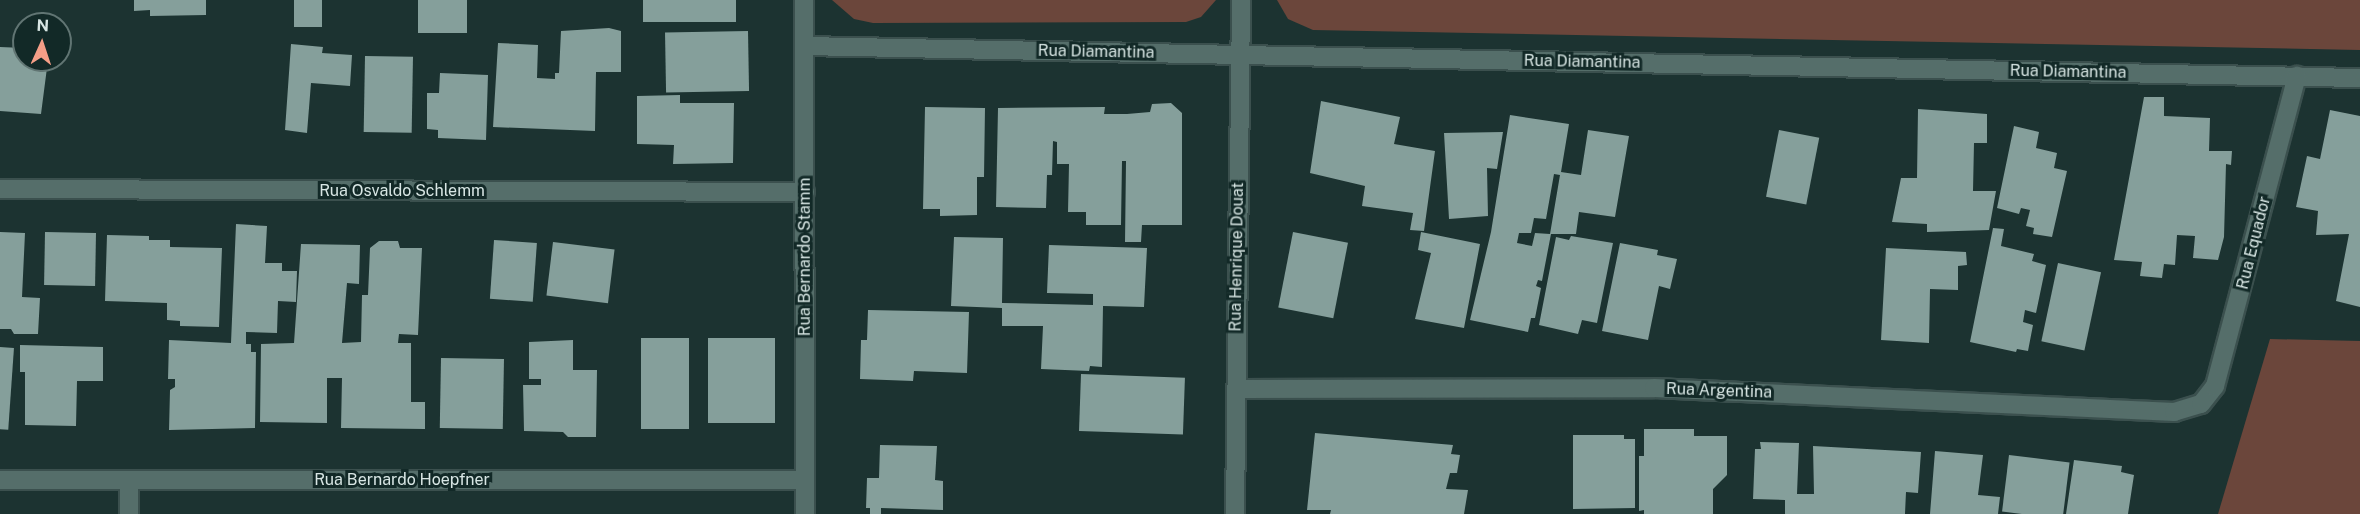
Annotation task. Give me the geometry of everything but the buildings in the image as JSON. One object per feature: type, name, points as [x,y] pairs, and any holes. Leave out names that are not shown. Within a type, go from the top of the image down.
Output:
[{"type":"street","name":"Rua Bernardo Stamm","points":[[804,0],[805,514]]},
{"type":"street","name":"Rua Henrique Douat","points":[[1234,514],[1240,0]]},
{"type":"street","name":"Rua Diamantina","points":[[804,46],[2360,78]]},
{"type":"street","name":"Rua Equador","points":[[2201,404],[2215,386],[2224,362],[2297,76]]},
{"type":"street","name":"Rua Osvaldo Schlemm","points":[[0,189],[804,192]]},
{"type":"street","name":"Rua Argentina","points":[[1236,389],[1654,388],[2133,413],[2174,412],[2201,404]]},
{"type":"street","name":"Rua Bernardo Hoepfner","points":[[0,480],[805,480]]},
{"type":"street","points":[[129,480],[129,514]]},
{"type":"shaded area","points":[[832,0],[1216,0],[1201,17],[1186,22],[873,23],[854,19]]},
{"type":"shaded area","points":[[1277,0],[2360,0],[2360,50],[1313,30],[1288,19]]},
{"type":"shaded area","points":[[2270,339],[2360,341],[2360,514],[2218,514]]}]
